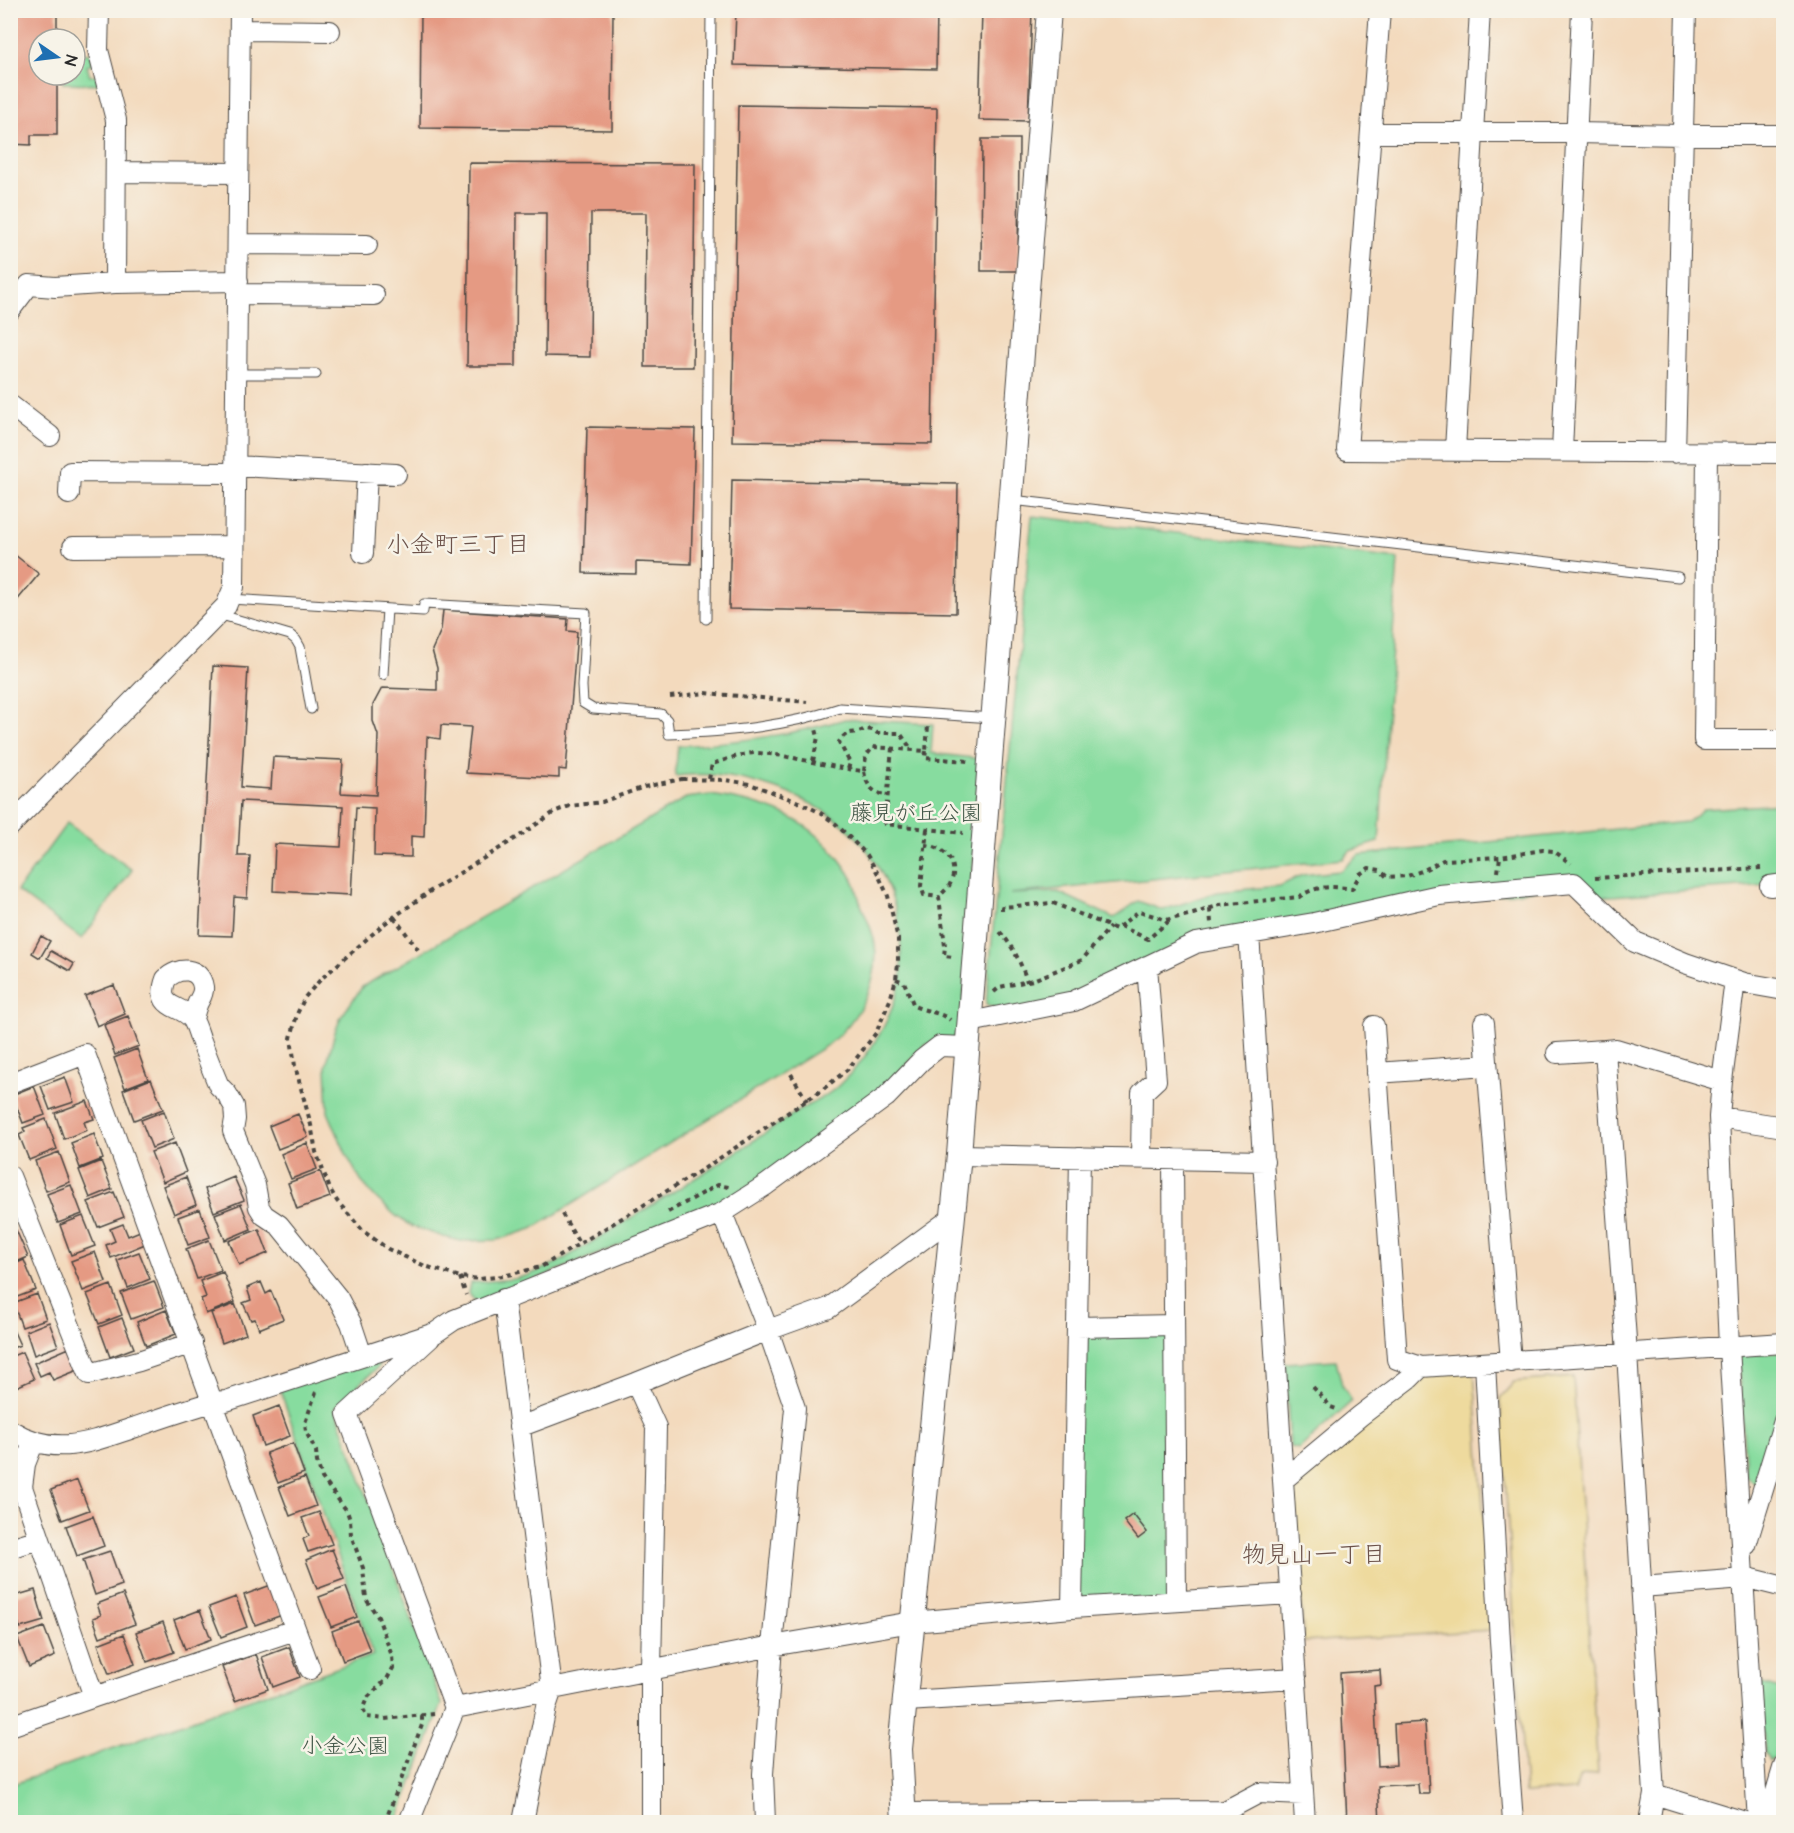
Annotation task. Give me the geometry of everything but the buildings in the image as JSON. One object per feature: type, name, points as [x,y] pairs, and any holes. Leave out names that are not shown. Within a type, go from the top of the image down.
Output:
[{"type":"street","points":[[99,10],[98,50],[116,120],[115,283]]},
{"type":"street","points":[[1049,10],[959,1155],[900,1749],[903,1817],[1225,1811],[1259,1793],[1303,1795]]},
{"type":"street","points":[[1380,10],[1347,450],[1784,453]]},
{"type":"street","points":[[1455,450],[1480,10]]},
{"type":"street","points":[[1562,451],[1582,10]]},
{"type":"street","points":[[1675,453],[1686,10]]},
{"type":"street","points":[[10,826],[224,607],[234,587],[240,20],[330,31]]},
{"type":"street","points":[[1371,133],[1576,132],[1784,135]]},
{"type":"street","points":[[116,172],[238,173]]},
{"type":"street","points":[[237,244],[368,244]]},
{"type":"street","points":[[10,310],[29,285],[56,287],[115,283],[374,295]]},
{"type":"street","points":[[10,405],[50,436]]},
{"type":"street","points":[[1707,453],[1704,740],[1784,740]]},
{"type":"street","points":[[69,494],[70,472],[235,470],[396,474]]},
{"type":"street","points":[[363,553],[367,472]]},
{"type":"street","points":[[73,547],[234,546]]},
{"type":"street","points":[[970,1022],[1074,1001],[1196,943],[1314,923],[1439,895],[1574,884],[1635,942],[1685,963],[1744,983],[1784,990]]},
{"type":"street","points":[[1249,933],[1305,1822]]},
{"type":"street","points":[[1141,1158],[1142,1093],[1156,1080],[1147,966]]},
{"type":"street","points":[[1735,980],[1719,1117],[1729,1347],[1758,1822]]},
{"type":"street","points":[[193,1019],[219,1086],[234,1106],[235,1119],[232,1131],[255,1185],[259,1207],[264,1215],[279,1225],[338,1298],[351,1323],[362,1356]]},
{"type":"street","points":[[1484,1023],[1510,1362]]},
{"type":"street","points":[[1374,1026],[1397,1359],[1421,1367],[1784,1343]]},
{"type":"street","points":[[409,1822],[447,1711],[347,1414],[435,1333],[454,1320],[722,1213],[766,1185],[886,1097],[922,1060],[940,1046],[967,1047]]},
{"type":"street","points":[[1557,1053],[1616,1049],[1722,1081]]},
{"type":"street","points":[[1605,1050],[1627,1353],[1654,1794],[1649,1822]]},
{"type":"street","points":[[10,1083],[85,1054],[310,1669]]},
{"type":"street","points":[[1377,1073],[1487,1065]]},
{"type":"street","points":[[1719,1117],[1784,1127]]},
{"type":"street","points":[[959,1155],[1264,1161]]},
{"type":"street","points":[[1072,1608],[1080,1157]]},
{"type":"street","points":[[1173,1159],[1176,1601]]},
{"type":"street","points":[[10,1176],[89,1374],[139,1361],[192,1343]]},
{"type":"street","points":[[722,1213],[768,1330],[795,1408],[772,1646],[763,1774],[765,1822]]},
{"type":"street","points":[[519,1427],[828,1308],[953,1217]]},
{"type":"street","points":[[504,1299],[552,1689],[546,1707],[523,1822]]},
{"type":"street","points":[[1077,1327],[1174,1325]]},
{"type":"street","points":[[10,1430],[34,1441],[58,1445],[83,1444],[212,1402],[226,1401],[435,1333]]},
{"type":"street","points":[[1485,1363],[1500,1642],[1513,1822]]},
{"type":"street","points":[[1283,1480],[1421,1367]]},
{"type":"street","points":[[636,1383],[656,1427],[651,1669],[651,1822]]},
{"type":"street","points":[[1742,1557],[1784,1421]]},
{"type":"street","points":[[34,1441],[25,1464],[22,1487],[94,1697]]},
{"type":"street","points":[[10,1548],[39,1539]]},
{"type":"street","points":[[1641,1587],[1744,1578],[1784,1587]]},
{"type":"street","points":[[447,1711],[651,1669],[912,1622],[1072,1608],[1291,1594]]},
{"type":"street","points":[[10,1726],[295,1630]]},
{"type":"street","points":[[906,1701],[1296,1678]]},
{"type":"street","points":[[1767,1822],[1784,1765]]},
{"type":"street","points":[[1654,1794],[1745,1822]]},
{"type":"lane","points":[[706,620],[711,10]]},
{"type":"lane","points":[[236,374],[316,374]]},
{"type":"lane","points":[[1012,500],[1677,577]]},
{"type":"lane","points":[[224,607],[423,611],[424,604],[586,613],[583,703],[593,709],[661,714],[667,720],[669,734],[757,729],[813,717],[840,708],[993,718]]},
{"type":"lane","points":[[224,607],[290,635],[296,640],[300,647],[311,709]]},
{"type":"lane","points":[[383,675],[387,609]]},
{"type":"path","points":[[670,697],[705,693],[840,708]]},
{"type":"path","points":[[887,795],[879,795],[866,783],[864,771],[866,756],[873,747],[926,751],[930,714]]},
{"type":"path","points":[[813,717],[818,737],[813,761]]},
{"type":"path","points":[[848,769],[850,764],[839,742],[843,735],[851,732],[861,732],[865,729],[873,730],[877,734],[900,733],[912,750]]},
{"type":"path","points":[[892,748],[885,824],[969,834]]},
{"type":"path","points":[[709,779],[712,764],[755,753],[864,771]]},
{"type":"path","points":[[709,779],[750,784],[819,812],[847,834],[867,855],[888,896],[898,939],[898,964],[896,979],[883,1019],[867,1047],[837,1080],[807,1101],[705,1168],[541,1267],[480,1279],[460,1277],[408,1260],[363,1231],[337,1201],[316,1152],[295,1066],[291,1038],[297,1014],[305,997],[321,979],[394,917],[556,811],[570,806],[602,802],[663,782],[709,779]]},
{"type":"path","points":[[927,829],[921,886],[924,895],[939,897]]},
{"type":"path","points":[[925,845],[935,846],[944,851],[951,861],[953,873],[949,886],[939,897],[945,945],[944,956],[959,958]]},
{"type":"path","points":[[1002,915],[1002,907],[1053,903],[1116,929],[1139,911],[1166,920],[1220,905],[1299,897],[1309,890],[1322,887],[1337,886],[1352,889],[1360,874],[1369,868],[1380,870],[1387,877],[1407,876],[1443,860],[1500,858],[1542,850],[1554,851],[1573,865]]},
{"type":"path","points":[[1592,878],[1770,868],[1777,885]]},
{"type":"path","points":[[394,917],[419,951]]},
{"type":"path","points":[[1120,926],[1148,939],[1171,919]]},
{"type":"path","points":[[999,942],[1001,923]]},
{"type":"path","points":[[995,982],[994,992],[1000,987],[1027,982],[1082,960],[1110,927]]},
{"type":"path","points":[[1000,932],[1007,939],[1024,971],[1027,982]]},
{"type":"path","points":[[896,979],[904,982],[914,1006],[946,1017],[953,1023],[945,1027]]},
{"type":"path","points":[[791,1074],[807,1101]]},
{"type":"path","points":[[667,1212],[718,1185],[735,1188]]},
{"type":"path","points":[[562,1214],[580,1245]]},
{"type":"path","points":[[318,1387],[305,1422],[306,1432],[316,1450],[322,1479],[347,1511],[351,1535],[363,1568],[366,1599],[378,1617],[392,1656],[393,1668],[387,1679],[367,1698],[363,1708],[366,1717],[385,1719],[447,1711]]},
{"type":"path","points":[[1313,1387],[1331,1407],[1360,1416]]},
{"type":"path","points":[[385,1822],[422,1725],[422,1714]]},
{"type":"green space","points":[[87,54],[91,54],[93,64],[87,66]]},
{"type":"green space","points":[[87,66],[90,76],[96,75],[99,84],[87,84]]},
{"type":"green space","points":[[1032,516],[1398,559],[1379,842],[1350,851],[1343,859],[1010,894],[1058,892],[1114,918],[1138,901],[1163,910],[1218,892],[1280,886],[1302,875],[1340,871],[1359,855],[1687,822],[1703,809],[1783,804],[1783,884],[1596,897],[1574,883],[1196,943],[1074,1001],[1007,1014],[986,1004]]},
{"type":"green space","name":"藤見が丘公園","points":[[845,719],[933,724],[931,753],[981,759],[962,1022],[954,1039],[924,1045],[883,1092],[739,1194],[682,1220],[477,1303],[468,1293],[470,1283],[514,1279],[557,1263],[833,1091],[871,1048],[892,1007],[901,978],[901,970],[900,939],[895,908],[884,879],[868,852],[841,823],[821,809],[774,788],[723,776],[675,776],[678,746],[762,737],[804,730]]},
{"type":"green space","points":[[710,795],[768,808],[795,820],[824,842],[848,872],[855,884],[873,933],[876,959],[870,987],[858,1012],[829,1044],[532,1229],[497,1240],[461,1241],[411,1226],[396,1216],[361,1181],[347,1156],[328,1112],[326,1066],[335,1032],[341,1017],[362,987],[686,798]]},
{"type":"green space","points":[[67,823],[132,870],[82,939],[17,891]]},
{"type":"green space","points":[[1174,1325],[1176,1601],[1072,1608],[1077,1327]]},
{"type":"green space","points":[[1783,1352],[1783,1403],[1760,1479],[1757,1483],[1753,1483],[1746,1476],[1738,1360],[1743,1354]]},
{"type":"green space","name":"小金公園","points":[[374,1357],[379,1366],[335,1407],[442,1704],[397,1822],[11,1822],[11,1785],[373,1655],[280,1390]]},
{"type":"green space","points":[[1336,1360],[1342,1385],[1352,1401],[1299,1449],[1290,1447],[1285,1363]]},
{"type":"green space","points":[[1759,1683],[1783,1690],[1783,1740],[1778,1757],[1770,1761],[1765,1753]]},
{"type":"sand","points":[[1474,1370],[1491,1630],[1304,1642],[1292,1490],[1299,1478],[1421,1374]]},
{"type":"sand","points":[[1573,1377],[1598,1774],[1580,1777],[1575,1790],[1525,1793],[1500,1398],[1514,1382]]},
{"type":"district","name":"小金町三丁目","points":[[458,544]]},
{"type":"district","name":"物見山一丁目","points":[[1314,1554]]}]
